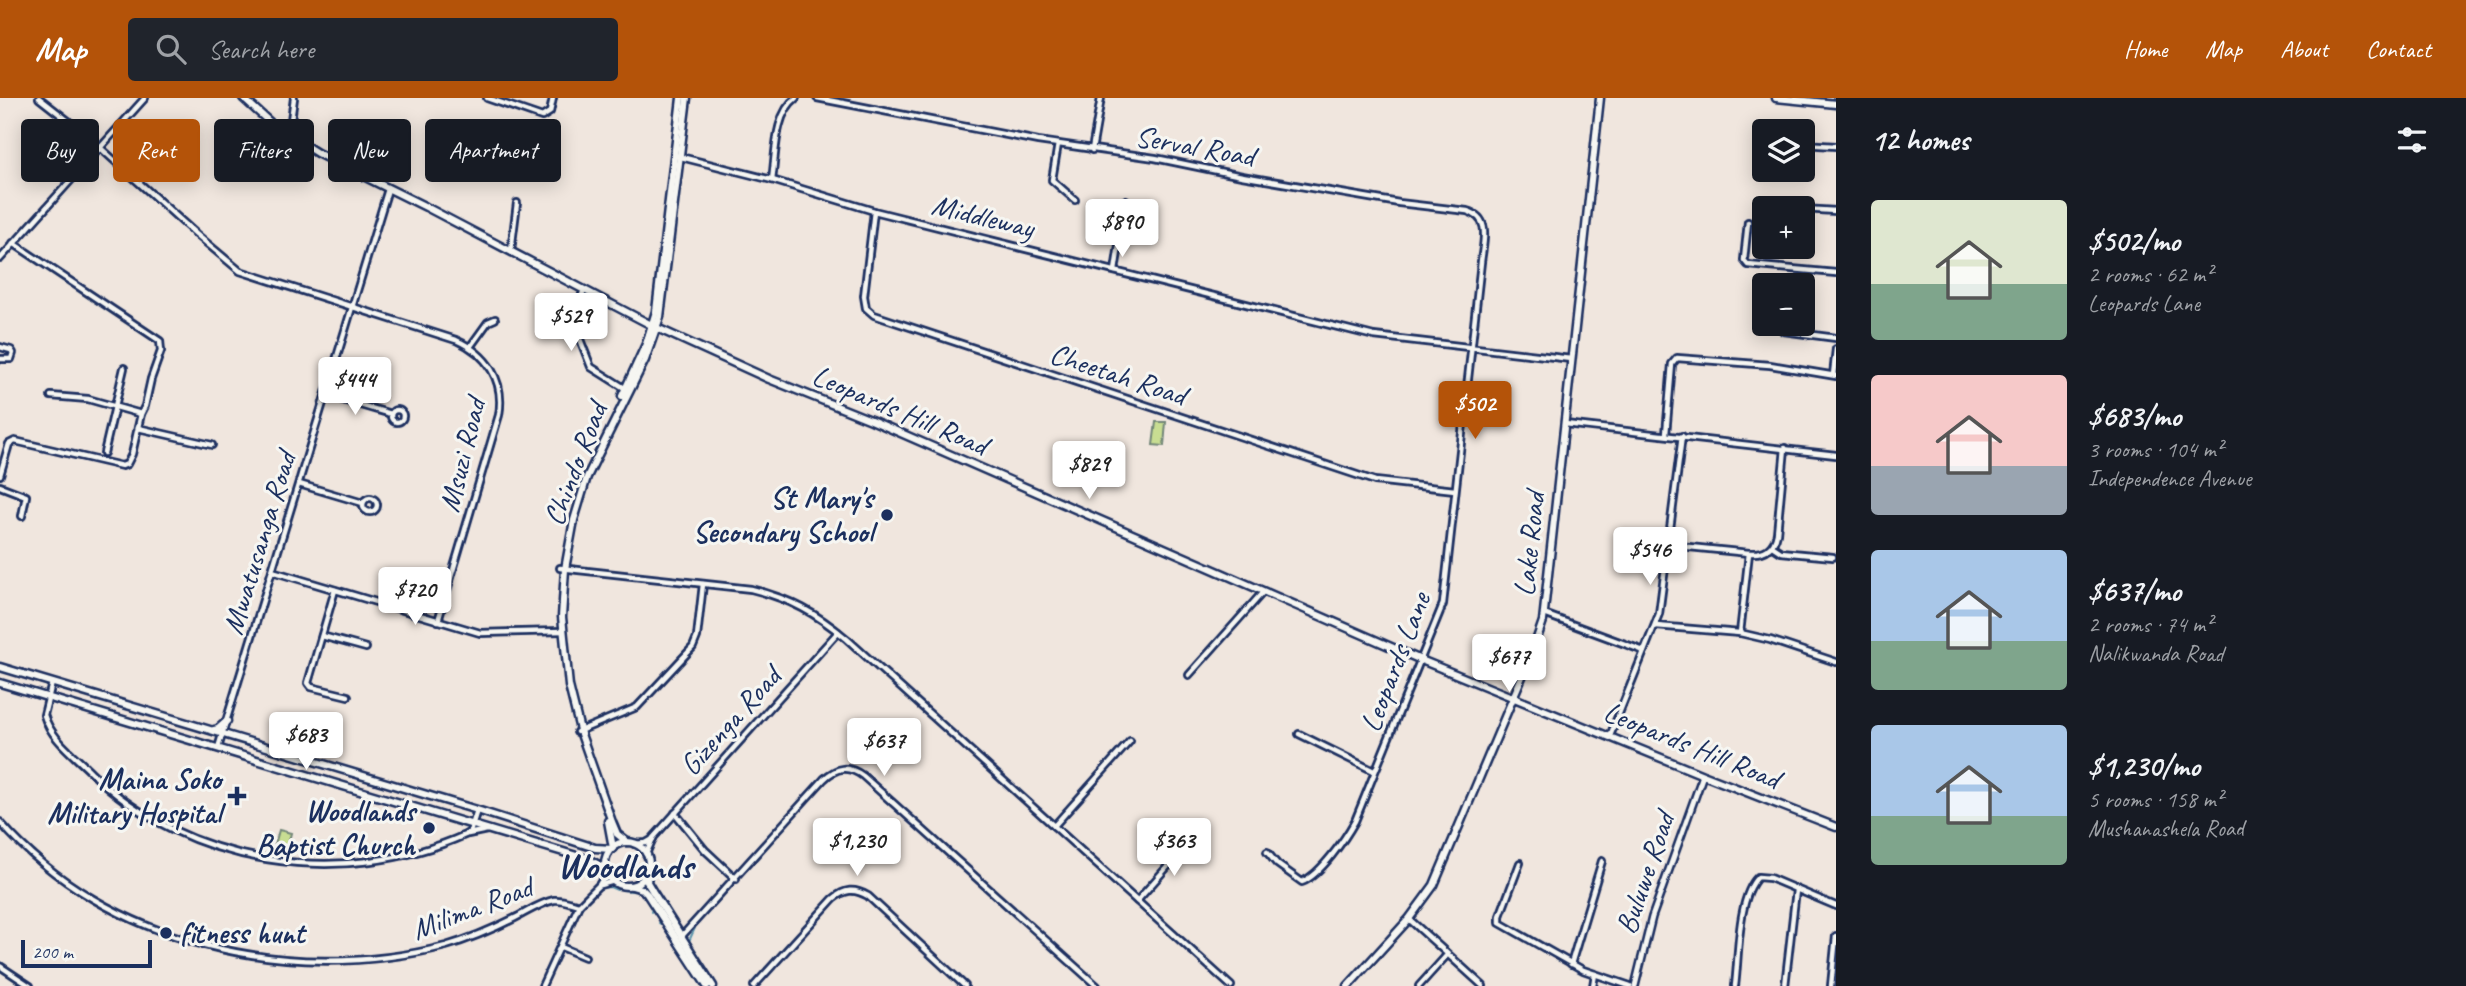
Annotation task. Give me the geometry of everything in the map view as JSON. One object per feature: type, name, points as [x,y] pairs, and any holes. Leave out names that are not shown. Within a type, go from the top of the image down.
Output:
[{"type":"main road","name":"Leopards Hill Road","points":[[243,98],[269,119]]},
{"type":"main road","name":"Chindo Road","points":[[612,848],[609,823],[565,683],[561,632],[563,568],[570,517],[579,489],[591,458],[627,390],[658,314],[677,156],[681,98]]},
{"type":"main road","name":"Chindo Road","points":[[677,156],[687,98]]},
{"type":"main road","name":"Lake Road","points":[[1348,986],[1409,919],[1434,885],[1519,682],[1544,614],[1600,98]]},
{"type":"main road","points":[[1776,98],[1836,104]]},
{"type":"main road","name":"Leopards Hill Road","points":[[314,151],[640,319],[769,379],[871,420],[1496,692],[1836,827]]},
{"type":"main road","points":[[658,314],[664,329],[669,333],[650,339],[648,330],[640,319],[658,314]]},
{"type":"main road","points":[[0,667],[595,848],[612,848],[631,843],[646,853],[649,884],[707,986]]},
{"type":"main road","points":[[1496,692],[1505,692],[1519,682]]},
{"type":"main road","points":[[1519,682],[1520,693],[1528,704]]},
{"type":"main road","points":[[0,683],[590,860],[620,885],[642,889],[647,894],[713,986]]},
{"type":"main road","points":[[1496,692],[1504,699],[1506,713],[1517,705],[1528,704]]},
{"type":"main road","points":[[212,730],[218,729],[227,721]]},
{"type":"main road","name":"Chindo Road","points":[[579,732],[617,834],[631,843]]},
{"type":"main road","points":[[606,871],[607,856],[612,848]]},
{"type":"main road","points":[[632,886],[640,882],[648,871]]},
{"type":"street","name":"Msuzi Road","points":[[39,98],[100,147],[240,271],[441,334],[470,347],[492,368],[499,389],[500,409],[438,621]]},
{"type":"street","points":[[0,259],[145,98]]},
{"type":"street","points":[[291,119],[294,98]]},
{"type":"street","points":[[487,98],[542,117],[550,113],[554,98]]},
{"type":"street","points":[[772,180],[781,124],[789,105],[796,98]]},
{"type":"street","name":"Serval Road","points":[[817,98],[1092,150],[1155,158],[1399,203],[1467,211],[1481,218]]},
{"type":"street","points":[[1092,150],[1101,98]]},
{"type":"street","points":[[1058,144],[1052,180],[1075,200]]},
{"type":"street","points":[[1815,145],[1836,146]]},
{"type":"street","name":"Middleway","points":[[677,156],[772,180],[874,211],[1374,336],[1572,359]]},
{"type":"street","name":"Mwatusanga Road","points":[[218,748],[388,189]]},
{"type":"street","points":[[1115,271],[1126,200]]},
{"type":"street","points":[[511,251],[517,203]]},
{"type":"street","points":[[1815,209],[1836,211]]},
{"type":"street","name":"Cheetah Road","points":[[874,211],[864,296],[866,308],[874,315],[1375,481],[1455,490]]},
{"type":"street","name":"Leopards Lane","points":[[1267,852],[1298,881],[1307,881],[1349,832],[1356,821],[1443,604],[1472,348],[1483,231],[1481,218]]},
{"type":"street","points":[[1748,222],[1744,255],[1748,265],[1836,273]]},
{"type":"street","points":[[0,475],[9,444],[15,441],[125,465],[130,460],[152,373],[161,351],[160,341],[13,243]]},
{"type":"street","points":[[585,289],[572,319],[587,359],[595,370],[627,390]]},
{"type":"street","points":[[470,347],[488,322],[495,319]]},
{"type":"street","points":[[1815,335],[1836,338]]},
{"type":"street","points":[[0,347],[13,353],[11,359],[0,359]]},
{"type":"street","points":[[1666,434],[1672,364],[1677,358],[1770,365],[1834,376],[1836,349]]},
{"type":"street","points":[[104,453],[124,369]]},
{"type":"street","points":[[326,395],[391,414]]},
{"type":"street","points":[[51,396],[88,399],[141,414]]},
{"type":"street","points":[[1565,424],[1836,454]]},
{"type":"street","points":[[138,428],[212,445]]},
{"type":"street","points":[[1611,736],[1656,626],[1682,436]]},
{"type":"street","points":[[1669,545],[1760,554],[1772,546],[1777,533],[1785,448]]},
{"type":"street","points":[[299,484],[363,503]]},
{"type":"street","points":[[0,486],[26,496],[22,516]]},
{"type":"street","points":[[1772,546],[1781,552],[1833,557]]},
{"type":"street","points":[[1740,633],[1749,553]]},
{"type":"street","points":[[563,568],[771,594],[803,606],[838,632],[1231,986]]},
{"type":"street","points":[[272,571],[487,634],[561,632]]},
{"type":"street","points":[[579,732],[637,707],[692,647],[697,636],[704,584]]},
{"type":"street","points":[[335,590],[308,680],[309,685],[348,696]]},
{"type":"street","points":[[1189,675],[1263,592]]},
{"type":"street","points":[[1544,614],[1644,651]]},
{"type":"street","points":[[1656,626],[1740,633],[1836,662]]},
{"type":"street","name":"Gizenga Road","points":[[646,853],[653,838],[838,632]]},
{"type":"street","points":[[322,636],[366,648]]},
{"type":"street","points":[[52,682],[44,715],[49,726],[100,781],[153,819],[204,842],[254,857],[283,862],[352,863],[399,857],[465,835],[491,830]]},
{"type":"street","points":[[1299,734],[1374,771]]},
{"type":"street","points":[[1054,826],[1130,741]]},
{"type":"street","points":[[680,938],[824,779],[840,768],[854,769],[1097,986]]},
{"type":"street","name":"Buluwe Road","points":[[1632,986],[1652,917],[1703,775]]},
{"type":"street","points":[[465,835],[470,832],[477,810]]},
{"type":"street","points":[[675,813],[705,850],[736,879]]},
{"type":"street","name":"Milima Road","points":[[0,822],[37,859],[86,896],[159,932],[240,956],[322,964],[395,957],[464,940],[552,901],[579,905]]},
{"type":"street","points":[[631,843],[646,843],[653,838]]},
{"type":"street","points":[[1137,901],[1192,839]]},
{"type":"street","points":[[1572,964],[1602,860]]},
{"type":"street","points":[[1520,863],[1500,916],[1500,923],[1572,964],[1632,986]]},
{"type":"street","points":[[542,986],[579,905],[599,885],[606,871]]},
{"type":"street","points":[[1735,986],[1744,912],[1751,886],[1758,877],[1836,906]]},
{"type":"street","points":[[599,885],[614,881]]},
{"type":"street","points":[[1785,986],[1796,889]]},
{"type":"street","points":[[754,986],[834,899],[850,890],[867,895],[965,986]]},
{"type":"street","points":[[1409,919],[1483,986]]},
{"type":"street","points":[[1831,986],[1836,936]]},
{"type":"street","points":[[561,947],[584,957]]},
{"type":"street","points":[[1419,986],[1447,955]]},
{"type":"street","points":[[0,965],[22,984],[30,986]]},
{"type":"street","points":[[1593,986],[1595,974]]},
{"type":"green space","points":[[1156,422],[1166,422],[1164,446],[1153,445]]},
{"type":"green space","points":[[279,830],[291,833],[286,852],[274,848]]},
{"type":"waterway","points":[[599,888],[610,887],[617,890]]},
{"type":"waterway","points":[[622,890],[641,892],[652,907],[651,912]]},
{"type":"waterway","points":[[659,923],[665,927]]},
{"type":"waterway","points":[[695,928],[689,941],[717,986]]},
{"type":"waterway","points":[[683,956],[696,976]]},
{"type":"waterway","points":[[698,980],[702,986]]},
{"type":"place","name":"St Mary's Secondary School","points":[[887,515]]},
{"type":"place","name":"Maina Soko Military Hospital","points":[[237,796]]},
{"type":"place","name":"Woodlands Baptist Church","points":[[429,828]]},
{"type":"place","name":"fitness hunt","points":[[166,933]]},
{"type":"district","name":"Woodlands","points":[[625,865]]}]
